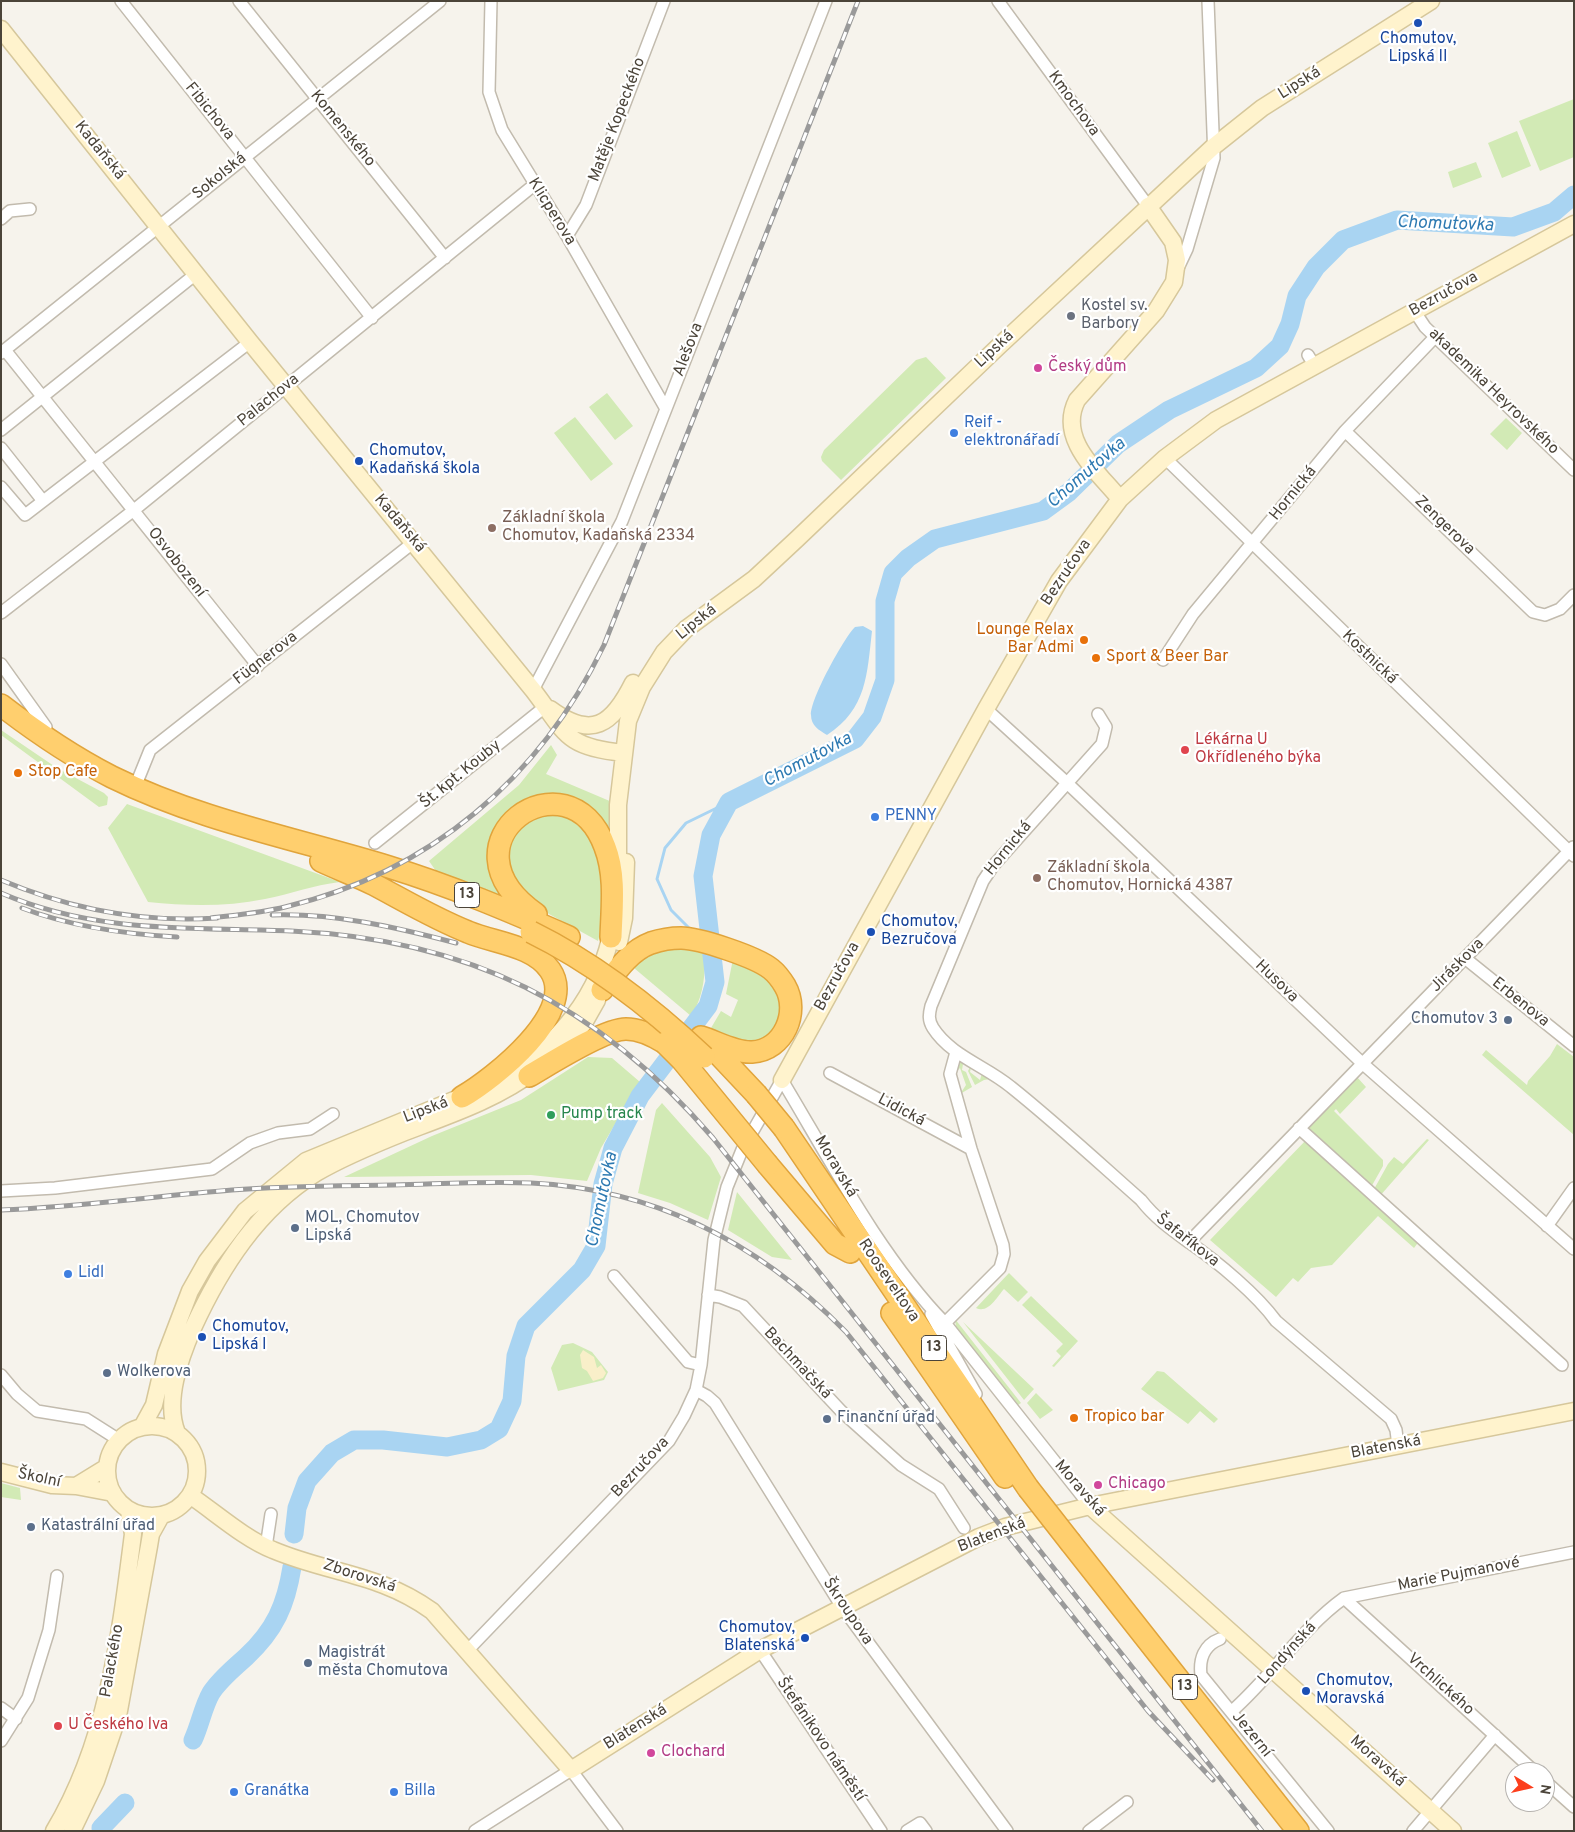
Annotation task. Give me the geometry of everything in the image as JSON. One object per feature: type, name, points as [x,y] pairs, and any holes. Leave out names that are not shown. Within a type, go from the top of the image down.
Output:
[{"type":"highway","name":"13","points":[[1,705],[60,748],[135,787],[178,804],[258,830],[427,880],[514,913],[569,937],[643,988],[755,1101],[781,1134],[850,1252],[1066,1546],[1284,1831]]},
{"type":"highway","name":"13","points":[[1,719],[55,758],[103,786],[177,816],[459,903],[531,932],[582,959],[703,1047]]},
{"type":"highway","points":[[569,937],[515,897],[504,881],[498,851],[507,826],[527,809],[554,803],[570,807],[584,817],[597,830],[605,846],[610,867],[611,938]]},
{"type":"highway","points":[[321,861],[373,884],[409,905],[469,933],[515,947],[531,955],[551,971],[555,995],[550,1013],[528,1044],[486,1083],[462,1097]]},
{"type":"highway","points":[[602,990],[632,955],[649,944],[682,938],[724,949],[771,969],[791,998],[792,1011],[782,1036],[773,1045],[751,1052],[703,1047]]},
{"type":"highway","points":[[529,1076],[587,1043],[625,1028],[643,1032],[665,1043],[682,1060],[835,1244],[850,1252]]},
{"type":"highway","name":"Rooseveltova","points":[[781,1134],[838,1209],[1023,1486]]},
{"type":"highway","name":"13","points":[[1066,1546],[1298,1831]]},
{"type":"street","name":"Fibichova","points":[[121,1],[372,318]]},
{"type":"street","name":"Komenského","points":[[239,1],[445,258]]},
{"type":"street","name":"Sokolská","points":[[3,351],[440,1]]},
{"type":"street","name":"Klicperova","points":[[491,1],[489,92],[502,130],[534,186],[567,236],[666,408]]},
{"type":"street","name":"Matěje Kopeckého","points":[[567,236],[586,206],[664,1]]},
{"type":"street","name":"Alešova","points":[[534,690],[622,521],[826,1]]},
{"type":"street","name":"Kmochova","points":[[998,1],[1148,206]]},
{"type":"street","points":[[1120,499],[1076,444],[1072,424],[1074,407],[1084,391],[1156,311],[1170,288],[1187,249],[1214,158],[1208,1]]},
{"type":"street","name":"Lipská","points":[[142,1427],[152,1411],[166,1354],[190,1291],[207,1261],[245,1211],[306,1161],[368,1133],[462,1097],[518,1069],[544,1050],[574,1016],[597,978],[611,938],[617,895],[618,805],[628,721],[642,687],[664,652],[686,629],[754,579],[1148,206],[1213,147],[1262,108],[1430,1]]},
{"type":"street","name":"Kadaňská","points":[[1,29],[250,342],[534,690],[560,729],[570,739],[598,750],[623,753]]},
{"type":"street","name":"Palachova","points":[[1,612],[134,510],[534,186]]},
{"type":"street","points":[[1148,206],[1173,242],[1177,260],[1177,272]]},
{"type":"street","points":[[1,219],[10,212],[30,209]]},
{"type":"street","name":"Bezručova","points":[[467,1651],[669,1441],[684,1416],[696,1390],[701,1365],[714,1240],[727,1188],[742,1150],[1059,581],[1120,499],[1165,458],[1216,420],[1311,360],[1415,312],[1574,224]]},
{"type":"street","points":[[1,430],[197,274]]},
{"type":"street","name":"akademika Heyrovského","points":[[1415,312],[1435,336],[1574,470]]},
{"type":"street","name":"Hornická","points":[[1163,660],[1193,614],[1345,431],[1435,336]]},
{"type":"street","points":[[1,487],[25,515],[250,342]]},
{"type":"street","name":"Osvobození","points":[[3,351],[43,395],[258,666]]},
{"type":"street","name":"Zengerova","points":[[1345,431],[1533,612],[1545,615],[1560,609],[1574,595]]},
{"type":"street","points":[[1,448],[43,502]]},
{"type":"street","name":"Kostnická","points":[[1165,458],[1252,545],[1572,852]]},
{"type":"street","name":"Fügnerova","points":[[135,787],[150,750],[414,542]]},
{"type":"street","name":"Kadaňská","points":[[546,706],[575,724],[589,725],[601,723],[619,709],[646,662],[654,653],[686,629]]},
{"type":"street","points":[[1,664],[46,727]]},
{"type":"street","name":"Št. kpt. Kouby","points":[[375,843],[546,706]]},
{"type":"street","name":"Husova","points":[[986,709],[1066,782],[1362,1063],[1574,1249]]},
{"type":"street","name":"Hornická","points":[[956,1052],[932,1027],[929,1017],[940,981],[983,880],[992,866],[1102,744],[1106,727],[1098,714]]},
{"type":"street","name":"Lipská","points":[[177,1433],[172,1412],[174,1392],[190,1336],[217,1278],[240,1244],[263,1217],[316,1173],[376,1144],[486,1100],[529,1076],[571,1040],[584,1023],[602,990],[614,962],[624,918],[626,802],[623,753]]},
{"type":"street","name":"Jiráskova","points":[[1189,1242],[1362,1063],[1572,852]]},
{"type":"street","name":"Erbenova","points":[[1466,959],[1574,1046]]},
{"type":"street","points":[[945,1323],[996,1273],[1004,1254],[1003,1245],[950,1074],[956,1052]]},
{"type":"street","name":"Šafaříkova","points":[[956,1052],[1010,1086],[1141,1200],[1152,1214],[1181,1239],[1189,1242],[1201,1251],[1264,1305],[1276,1321],[1391,1419],[1396,1430],[1398,1446]]},
{"type":"street","name":"Lidická","points":[[830,1073],[972,1149]]},
{"type":"street","name":"Moravská","points":[[782,1080],[867,1219],[924,1302],[945,1323],[1090,1506],[1453,1831]]},
{"type":"street","points":[[1,1191],[55,1188],[212,1169],[250,1143],[278,1133],[310,1128],[333,1114]]},
{"type":"street","points":[[1299,1128],[1562,1366]]},
{"type":"street","points":[[1547,1226],[1574,1188]]},
{"type":"street","points":[[614,1276],[688,1362],[701,1365]]},
{"type":"street","name":"Bachmačská","points":[[708,1296],[720,1297],[743,1306],[841,1411],[901,1465],[939,1489],[964,1528]]},
{"type":"street","name":"Rooseveltova","points":[[924,1302],[1023,1486]]},
{"type":"street","points":[[1,1376],[17,1394],[37,1411],[86,1419],[119,1440]]},
{"type":"street","name":"Škroupova","points":[[696,1390],[707,1396],[714,1403],[842,1607],[1007,1831]]},
{"type":"street","name":"Blatenská","points":[[475,1831],[760,1650],[978,1537],[1006,1527],[1090,1506],[1574,1411]]},
{"type":"street","points":[[154,1426],[177,1433],[188,1443],[195,1455],[198,1469],[196,1483],[191,1496],[173,1512],[162,1516],[140,1515],[129,1511],[113,1494],[107,1478],[107,1467],[111,1452],[119,1440],[130,1432],[142,1427],[154,1426]]},
{"type":"street","name":"Školní","points":[[76,1486],[107,1467]]},
{"type":"street","name":"Školní","points":[[1,1472],[52,1484],[76,1486],[113,1494]]},
{"type":"street","name":"Zborovská","points":[[191,1496],[273,1550],[372,1579],[413,1597],[432,1611],[571,1770],[617,1831]]},
{"type":"street","name":"Palackého","points":[[54,1831],[82,1776],[108,1695],[133,1534],[129,1511]]},
{"type":"street","points":[[271,1514],[273,1550]]},
{"type":"street","name":"Palackého","points":[[72,1831],[96,1781],[118,1716],[149,1546],[152,1534],[162,1516]]},
{"type":"street","name":"Marie Pujmanové","points":[[1344,1598],[1574,1552]]},
{"type":"street","points":[[1,1741],[28,1698],[48,1630],[57,1576]]},
{"type":"street","name":"Londýnská","points":[[1232,1711],[1274,1670],[1326,1611],[1344,1598]]},
{"type":"street","name":"Vrchlického","points":[[1344,1598],[1525,1762]]},
{"type":"street","name":"Jezerní","points":[[1220,1639],[1212,1642],[1204,1652],[1200,1664],[1201,1675],[1328,1831]]},
{"type":"street","name":"Štefánikovo náměstí","points":[[760,1650],[881,1831]]},
{"type":"street","points":[[1,1708],[16,1719]]},
{"type":"street","points":[[1413,1831],[1495,1735]]},
{"type":"street","points":[[1555,1790],[1574,1807]]},
{"type":"street","points":[[1089,1831],[1127,1802]]},
{"type":"street","points":[[907,1831],[923,1827]]},
{"type":"green space","points":[[1574,99],[1574,157],[1540,171],[1519,121]]},
{"type":"green space","points":[[1517,131],[1531,166],[1502,178],[1488,143]]},
{"type":"green space","points":[[1476,162],[1482,177],[1453,188],[1448,172]]},
{"type":"green space","points":[[926,357],[946,378],[841,480],[822,461],[821,457],[824,450],[916,360]]},
{"type":"green space","points":[[607,393],[633,426],[615,440],[589,407]]},
{"type":"green space","points":[[575,417],[613,464],[591,481],[554,433]]},
{"type":"green space","points":[[1506,418],[1522,433],[1507,450],[1490,434]]},
{"type":"green space","points":[[1,730],[57,768],[104,793],[108,797],[107,805],[99,807],[1,735]]},
{"type":"green space","points":[[551,745],[557,755],[546,774],[612,802],[612,845],[602,828],[528,800],[505,815],[494,838],[492,857],[494,877],[500,898],[440,877],[429,861],[519,785]]},
{"type":"green space","points":[[127,804],[340,882],[250,902],[192,905],[148,902],[108,828]]},
{"type":"green space","points":[[544,814],[574,819],[590,832],[605,868],[605,913],[598,941],[549,914],[522,890],[508,872],[507,849],[516,826]]},
{"type":"green space","points":[[685,947],[705,952],[703,986],[699,1001],[691,1016],[634,968],[650,954]]},
{"type":"green space","points":[[733,959],[754,969],[768,979],[778,997],[781,1013],[778,1025],[771,1035],[761,1041],[735,1042],[722,1037],[711,1028],[721,1011],[731,1017],[738,1000],[726,994]]},
{"type":"green space","points":[[1557,1044],[1574,1057],[1574,1135],[1482,1055],[1486,1050],[1527,1085],[1528,1081],[1550,1056]]},
{"type":"green space","points":[[588,1057],[612,1058],[640,1082],[601,1148],[587,1181],[531,1175],[344,1177],[432,1136],[521,1100]]},
{"type":"green space","points":[[962,1060],[972,1063],[970,1072],[980,1080],[982,1073],[991,1077],[975,1085],[968,1071],[970,1067],[963,1064],[962,1070],[966,1072],[972,1087],[960,1094],[966,1085],[960,1068],[954,1074],[959,1062]]},
{"type":"green space","points":[[1357,1077],[1366,1087],[1340,1114],[1336,1109],[1334,1111],[1383,1160],[1383,1166],[1370,1189],[1373,1191],[1394,1157],[1403,1164],[1427,1139],[1429,1140],[1379,1197],[1420,1240],[1414,1248],[1378,1216],[1332,1265],[1311,1268],[1298,1282],[1293,1278],[1276,1297],[1210,1240],[1306,1140],[1310,1126]]},
{"type":"green space","points":[[662,1103],[710,1157],[721,1177],[708,1220],[670,1203],[638,1193],[656,1110]]},
{"type":"green space","points":[[737,1192],[792,1260],[772,1257],[728,1230]]},
{"type":"green space","points":[[1009,1273],[1028,1292],[1018,1302],[1004,1289],[988,1307],[984,1309],[976,1308]]},
{"type":"green space","points":[[1031,1296],[1078,1341],[1054,1367],[1052,1366],[1061,1356],[1056,1351],[1063,1344],[1022,1305]]},
{"type":"green space","points":[[955,1319],[1021,1403],[1018,1405],[956,1327]]},
{"type":"green space","points":[[963,1322],[1034,1389],[1024,1400]]},
{"type":"green space","points":[[573,1343],[592,1352],[608,1372],[604,1380],[558,1391],[551,1368],[562,1345]]},
{"type":"green space","points":[[1157,1371],[1164,1372],[1218,1419],[1214,1423],[1200,1411],[1188,1424],[1141,1389]]},
{"type":"green space","points":[[1036,1393],[1053,1410],[1040,1419],[1027,1403]]},
{"type":"green space","points":[[1,1483],[20,1488],[21,1500],[1,1497]]},
{"type":"sand","points":[[583,1350],[594,1357],[597,1368],[601,1365],[606,1373],[603,1378],[593,1381],[587,1371],[582,1368],[580,1355]]},
{"type":"water","points":[[863,626],[872,631],[863,689],[850,714],[827,735],[812,722],[812,707],[821,684],[843,644],[855,627]]},
{"type":"waterway","name":"Chomutovka","points":[[294,1534],[297,1508],[307,1481],[332,1453],[354,1440],[383,1440],[447,1447],[481,1440],[499,1429],[512,1401],[516,1356],[526,1326],[582,1270],[596,1246],[603,1184],[613,1148],[640,1096],[708,1006],[715,982],[703,876],[711,835],[729,802],[855,739],[872,717],[885,680],[885,601],[893,573],[908,558],[935,539],[1043,511],[1069,492],[1118,444],[1169,410],[1256,368],[1280,346],[1290,324],[1297,296],[1316,267],[1343,240],[1397,220],[1513,227],[1554,212],[1574,195]]},
{"type":"waterway","points":[[691,930],[671,910],[657,879],[665,848],[686,823],[729,802]]},
{"type":"waterway","name":"Chomutovka","points":[[193,1740],[211,1693],[223,1678],[256,1647],[272,1627],[282,1605],[292,1567]]},
{"type":"waterway","name":"Chomutovka","points":[[101,1828],[125,1803]]},
{"type":"railway","points":[[211,918],[285,907],[338,891],[387,870],[433,844],[475,813],[513,777],[548,737],[578,693],[604,645],[858,1]]},
{"type":"railway","points":[[1,880],[53,899],[107,912],[161,918],[217,918]]},
{"type":"railway","points":[[1,893],[72,916],[108,922],[180,928],[291,931],[355,937],[415,948],[472,965],[525,987],[576,1016],[623,1050],[669,1091],[713,1138],[1262,1831]]},
{"type":"railway","points":[[22,908],[41,915],[98,929],[177,937]]},
{"type":"railway","points":[[272,915],[319,916],[365,922],[456,943]]},
{"type":"railway","points":[[1,1210],[252,1189],[514,1182],[577,1188],[620,1196],[662,1210],[703,1227],[741,1248],[778,1272],[846,1332],[1148,1711],[1213,1780]]},
{"type":"place","name":"Chomutov, Lipská II","points":[[1418,23]]},
{"type":"place","name":"Kostel sv. Barbory","points":[[1071,316]]},
{"type":"place","name":"Český dům","points":[[1038,368]]},
{"type":"place","name":"Reif - elektronářadí","points":[[954,433]]},
{"type":"place","name":"Chomutov, Kadaňská škola","points":[[359,461]]},
{"type":"place","name":"Základní škola Chomutov, Kadaňská 2334","points":[[492,528]]},
{"type":"place","name":"Lounge Relax Bar Admi","points":[[1084,640]]},
{"type":"place","name":"Sport & Beer Bar","points":[[1096,658]]},
{"type":"place","name":"Lékárna U Okřídleného býka","points":[[1185,750]]},
{"type":"place","name":"Stop Cafe","points":[[18,773]]},
{"type":"place","name":"PENNY","points":[[875,817]]},
{"type":"place","name":"Základní škola Chomutov, Hornická 4387","points":[[1037,878]]},
{"type":"place","name":"Chomutov, Bezručova","points":[[871,932]]},
{"type":"place","name":"Chomutov 3","points":[[1508,1020]]},
{"type":"place","name":"Pump track","points":[[551,1115]]},
{"type":"place","name":"MOL, Chomutov Lipská","points":[[295,1228]]},
{"type":"place","name":"Lidl","points":[[68,1274]]},
{"type":"place","name":"Chomutov, Lipská I","points":[[202,1337]]},
{"type":"place","name":"Wolkerova","points":[[107,1373]]},
{"type":"place","name":"Tropico bar","points":[[1074,1418]]},
{"type":"place","name":"Finanční úřad","points":[[827,1419]]},
{"type":"place","name":"Chicago","points":[[1098,1485]]},
{"type":"place","name":"Katastrální úřad","points":[[31,1527]]},
{"type":"place","name":"Chomutov, Blatenská","points":[[805,1638]]},
{"type":"place","name":"Magistrát města Chomutova","points":[[308,1663]]},
{"type":"place","name":"Chomutov, Moravská","points":[[1306,1691]]},
{"type":"place","name":"U Českého lva","points":[[58,1726]]},
{"type":"place","name":"Clochard","points":[[651,1753]]},
{"type":"place","name":"Granátka","points":[[234,1792]]},
{"type":"place","name":"Billa","points":[[394,1792]]}]
